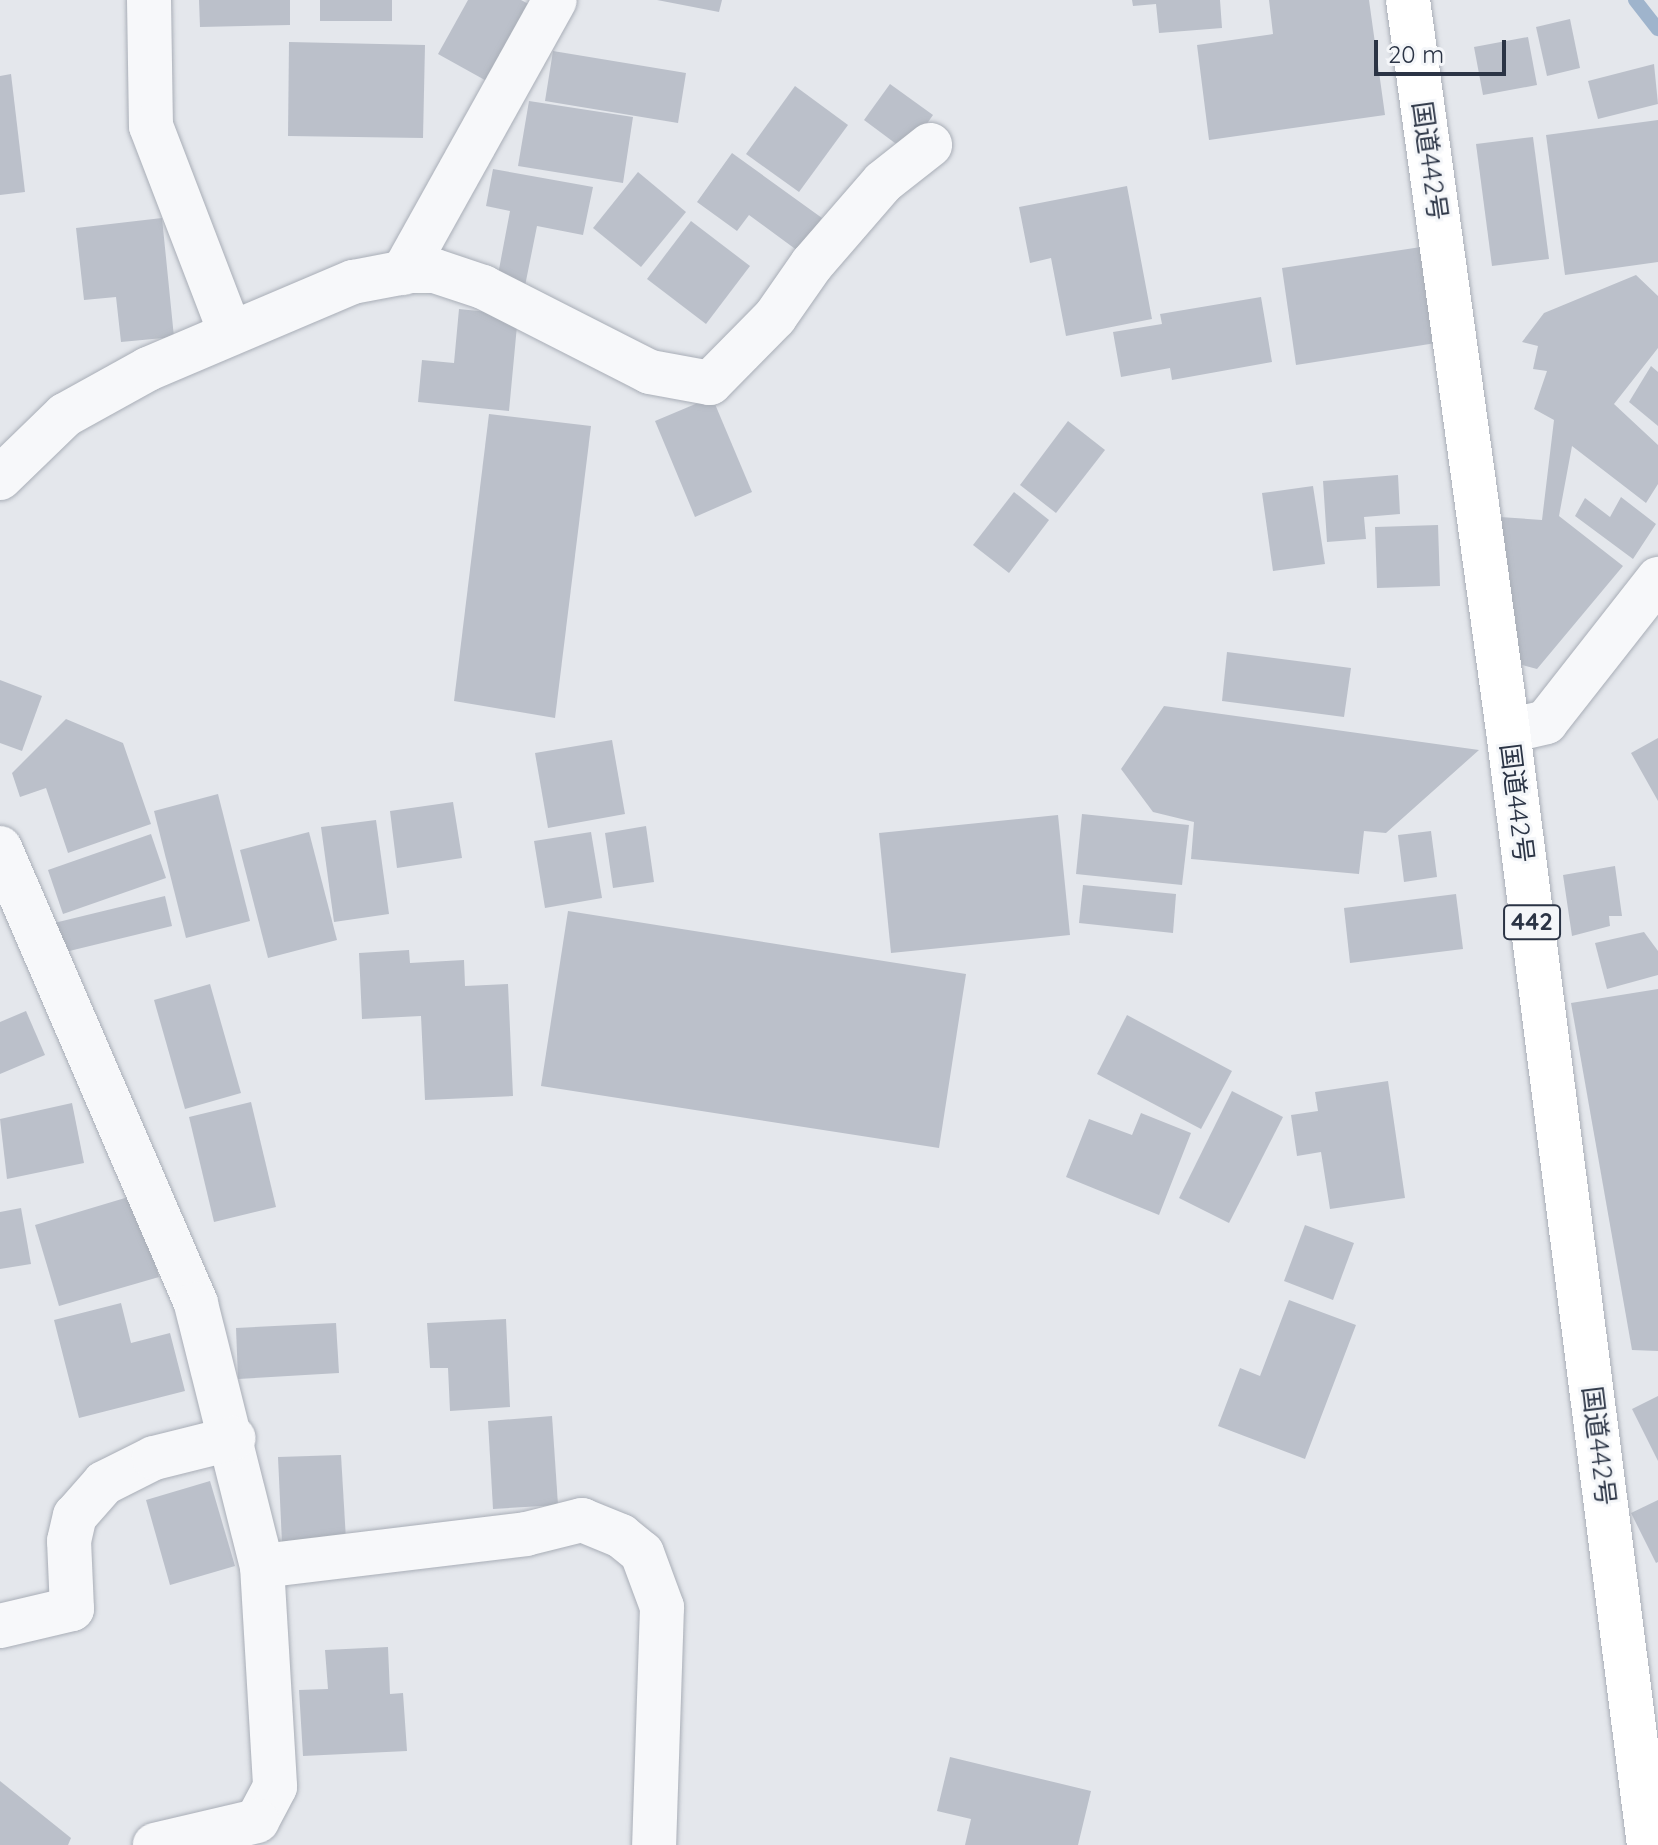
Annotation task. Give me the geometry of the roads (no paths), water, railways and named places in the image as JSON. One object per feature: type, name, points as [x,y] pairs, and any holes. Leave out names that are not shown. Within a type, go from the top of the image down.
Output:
[{"type":"highway","name":"国道442号","points":[[1408,0],[1508,731],[1649,1845]]},
{"type":"street","points":[[149,0],[151,126],[230,332]]},
{"type":"street","points":[[403,273],[555,0]]},
{"type":"street","points":[[0,478],[65,415],[230,332],[353,282],[403,273],[435,271],[483,287],[650,372],[710,383],[775,317],[812,264],[883,182],[930,145]]},
{"type":"street","points":[[1508,731],[1546,722],[1658,579]]},
{"type":"street","points":[[0,848],[196,1304],[234,1438],[262,1566],[275,1787],[257,1821],[155,1845]]},
{"type":"street","points":[[0,1626],[72,1609],[69,1541],[75,1516],[104,1483],[154,1458],[234,1438]]},
{"type":"street","points":[[262,1566],[526,1534],[582,1520],[621,1536],[642,1553],[662,1607],[654,1845]]},
{"type":"waterway","points":[[1635,0],[1658,29]]}]
